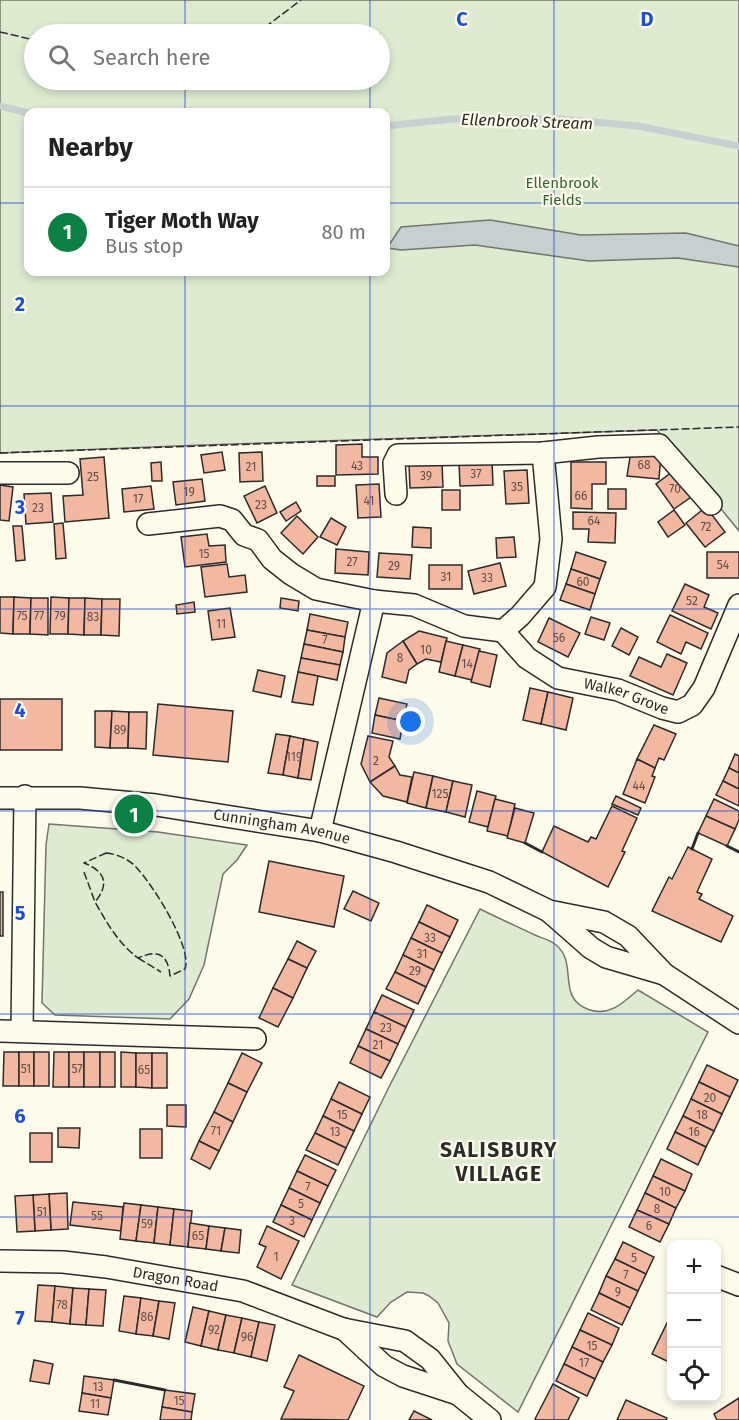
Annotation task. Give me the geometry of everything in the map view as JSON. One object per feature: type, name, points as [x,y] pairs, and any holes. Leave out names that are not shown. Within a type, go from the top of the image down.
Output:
[{"type":"street","points":[[396,494],[394,463],[398,455],[543,453],[598,447],[659,445],[711,504]]},
{"type":"street","points":[[148,524],[220,516],[231,520],[244,535],[258,540],[272,559],[316,589],[374,601],[414,605],[464,626],[503,632],[545,587],[551,539],[543,453]]},
{"type":"street","points":[[0,472],[68,472]]},
{"type":"street","points":[[320,831],[374,601]]},
{"type":"street","name":"Walker Grove","points":[[503,632],[527,658],[558,678],[618,690],[678,712],[692,705],[704,688],[739,605]]},
{"type":"street","points":[[22,1030],[25,796]]},
{"type":"street","name":"Cunningham Avenue","points":[[0,798],[25,796],[80,798],[156,805],[320,831],[396,852],[479,879],[549,911],[604,922],[628,936],[664,974],[739,1023]]},
{"type":"street","name":"Cunningham Avenue","points":[[549,911],[598,953],[613,960],[664,974]]},
{"type":"street","points":[[0,1031],[255,1039]]},
{"type":"street","name":"Dragon Road","points":[[0,1261],[106,1267],[188,1280],[243,1291],[343,1329],[405,1341],[430,1359],[458,1394],[490,1420]]},
{"type":"street","points":[[721,1277],[739,1285]]},
{"type":"street","name":"Dragon Road","points":[[343,1329],[384,1366],[404,1376],[458,1394]]},
{"type":"green space","name":"Ellenbrook Fields","points":[[0,0],[739,0],[739,531],[657,430],[0,453]]},
{"type":"green space","points":[[49,824],[158,832],[247,845],[237,860],[223,874],[204,965],[189,999],[170,1019],[55,1015],[42,1003],[46,845]]},
{"type":"green space","points":[[480,909],[556,945],[563,953],[570,989],[579,1005],[590,1010],[610,1010],[638,990],[708,1032],[518,1412],[457,1364],[448,1341],[449,1323],[438,1303],[429,1296],[423,1293],[407,1292],[391,1302],[377,1317],[292,1285]]},
{"type":"shaded area","points":[[490,220],[581,235],[686,233],[739,246],[739,267],[678,258],[589,261],[475,245],[401,250],[390,248],[390,244],[401,227]]},
{"type":"building","points":[[362,444],[362,457],[378,457],[378,474],[336,475],[336,445]]},
{"type":"building","points":[[631,451],[661,454],[659,479],[627,476]]},
{"type":"building","points":[[222,452],[225,470],[204,473],[201,455]]},
{"type":"building","points":[[262,452],[263,481],[240,482],[239,453]]},
{"type":"building","points":[[104,457],[109,518],[65,522],[63,496],[83,495],[80,459]]},
{"type":"building","points":[[492,461],[493,485],[460,486],[459,462]]},
{"type":"building","points":[[161,462],[162,481],[152,481],[151,463]]},
{"type":"building","points":[[571,462],[606,462],[606,484],[592,484],[592,509],[571,508]]},
{"type":"building","points":[[442,463],[443,487],[410,488],[409,464]]},
{"type":"building","points":[[676,469],[694,495],[674,509],[656,484]]},
{"type":"building","points":[[527,470],[529,503],[506,504],[504,471]]},
{"type":"building","points":[[317,476],[335,476],[335,486],[317,486]]},
{"type":"building","points":[[202,479],[205,501],[176,505],[173,482]]},
{"type":"building","points":[[379,484],[381,517],[358,518],[356,485]]},
{"type":"building","points":[[0,485],[13,487],[9,521],[0,520]]},
{"type":"building","points":[[151,486],[154,509],[124,512],[122,489]]},
{"type":"building","points":[[265,486],[277,513],[257,523],[244,496]]},
{"type":"building","points":[[608,489],[626,489],[626,509],[608,509]]},
{"type":"building","points":[[442,490],[460,490],[460,510],[442,510]]},
{"type":"building","points":[[51,493],[53,522],[26,524],[24,494]]},
{"type":"building","points":[[296,502],[301,511],[286,521],[280,512]]},
{"type":"building","points":[[706,507],[725,532],[705,547],[686,523]]},
{"type":"building","points":[[674,510],[685,525],[668,537],[658,522]]},
{"type":"building","points":[[573,512],[616,513],[615,543],[588,542],[589,529],[573,529]]},
{"type":"building","points":[[297,516],[318,537],[303,554],[281,533]]},
{"type":"building","points":[[331,518],[346,527],[337,545],[320,537]]},
{"type":"building","points":[[63,523],[66,558],[56,559],[54,524]]},
{"type":"building","points":[[13,526],[22,526],[25,560],[16,561]]},
{"type":"building","points":[[413,527],[431,528],[431,548],[412,547]]},
{"type":"building","points":[[207,534],[209,546],[225,545],[226,562],[185,567],[181,537]]},
{"type":"building","points":[[514,537],[516,557],[497,558],[496,538]]},
{"type":"building","points":[[336,549],[369,552],[368,575],[335,573]]},
{"type":"building","points":[[576,552],[606,562],[600,579],[571,569]]},
{"type":"building","points":[[707,552],[739,552],[739,578],[707,578]]},
{"type":"building","points":[[379,553],[412,555],[410,579],[377,577]]},
{"type":"building","points":[[500,563],[506,586],[474,594],[468,571]]},
{"type":"building","points":[[227,564],[229,577],[245,575],[247,592],[205,597],[201,567]]},
{"type":"building","points":[[429,565],[462,565],[462,589],[429,589]]},
{"type":"building","points":[[571,569],[600,579],[595,594],[566,584]]},
{"type":"building","points":[[566,584],[595,594],[590,610],[560,600]]},
{"type":"building","points":[[685,584],[709,595],[704,607],[718,613],[711,629],[672,611]]},
{"type":"building","points":[[0,597],[14,597],[13,634],[0,633]]},
{"type":"building","points":[[14,597],[31,598],[30,634],[13,634]]},
{"type":"building","points":[[51,597],[69,598],[68,634],[50,634]]},
{"type":"building","points":[[31,598],[48,598],[48,635],[30,634]]},
{"type":"building","points":[[69,598],[85,598],[84,635],[68,634]]},
{"type":"building","points":[[85,598],[102,599],[101,635],[84,635]]},
{"type":"building","points":[[281,598],[299,601],[298,611],[280,608]]},
{"type":"building","points":[[102,599],[120,599],[119,636],[101,635]]},
{"type":"building","points":[[194,602],[195,612],[177,614],[176,605]]},
{"type":"building","points":[[230,608],[235,637],[212,640],[208,611]]},
{"type":"building","points":[[310,614],[348,622],[345,637],[307,630]]},
{"type":"building","points":[[670,615],[708,633],[701,649],[686,642],[681,654],[657,642]]},
{"type":"building","points":[[591,617],[610,623],[604,640],[585,634]]},
{"type":"building","points":[[549,618],[580,633],[568,657],[538,642]]},
{"type":"building","points":[[621,628],[638,637],[629,655],[612,646]]},
{"type":"building","points":[[307,630],[345,637],[343,652],[304,644]]},
{"type":"building","points":[[419,631],[447,638],[441,662],[426,659],[417,664],[403,641]]},
{"type":"building","points":[[403,641],[417,664],[409,670],[406,683],[382,677],[387,653]]},
{"type":"building","points":[[446,641],[463,645],[455,676],[439,672]]},
{"type":"building","points":[[304,644],[343,652],[340,665],[301,658]]},
{"type":"building","points":[[463,645],[480,649],[472,680],[455,676]]},
{"type":"building","points":[[479,651],[497,655],[490,687],[471,682]]},
{"type":"building","points":[[667,654],[687,663],[673,695],[630,676],[639,657],[661,667]]},
{"type":"building","points":[[301,658],[340,665],[337,680],[298,672]]},
{"type":"building","points":[[258,670],[285,676],[281,697],[253,691]]},
{"type":"building","points":[[298,672],[318,676],[313,705],[292,702]]},
{"type":"building","points":[[530,688],[548,692],[541,724],[523,720]]},
{"type":"building","points":[[548,692],[573,698],[566,730],[541,724]]},
{"type":"building","points":[[379,698],[407,704],[403,721],[375,715]]},
{"type":"building","points":[[0,699],[62,699],[62,750],[0,750]]},
{"type":"building","points":[[158,704],[233,711],[228,762],[153,755]]},
{"type":"building","points":[[95,711],[112,711],[110,748],[95,747]]},
{"type":"building","points":[[112,711],[129,712],[128,748],[110,748]]},
{"type":"building","points":[[129,712],[147,712],[146,749],[128,748]]},
{"type":"building","points":[[375,715],[403,721],[400,739],[372,733]]},
{"type":"building","points":[[654,725],[676,734],[664,760],[659,758],[655,768],[637,759]]},
{"type":"building","points":[[276,734],[290,736],[283,775],[268,773]]},
{"type":"building","points":[[290,736],[304,739],[298,778],[283,775]]},
{"type":"building","points":[[368,736],[393,741],[389,757],[395,766],[370,782],[361,764]]},
{"type":"building","points":[[304,739],[318,742],[311,780],[298,778]]},
{"type":"building","points":[[735,754],[739,756],[739,773],[729,768]]},
{"type":"building","points":[[637,759],[655,768],[652,776],[655,777],[645,803],[623,794]]},
{"type":"building","points":[[395,766],[400,775],[412,777],[407,802],[383,796],[370,782]]},
{"type":"building","points":[[729,768],[739,773],[739,789],[723,781]]},
{"type":"building","points":[[414,772],[433,776],[426,808],[407,803]]},
{"type":"building","points":[[433,776],[453,781],[446,812],[426,808]]},
{"type":"building","points":[[453,781],[472,785],[465,817],[446,812]]},
{"type":"building","points":[[723,781],[739,789],[739,806],[716,795]]},
{"type":"building","points":[[477,791],[496,796],[488,827],[469,822]]},
{"type":"building","points":[[616,796],[641,808],[638,815],[612,804]]},
{"type":"building","points":[[495,799],[515,804],[508,836],[487,831]]},
{"type":"building","points":[[714,799],[739,811],[739,820],[735,829],[706,816]]},
{"type":"building","points":[[612,806],[637,818],[622,851],[625,852],[608,887],[542,852],[554,826],[588,842],[591,837],[596,839]]},
{"type":"building","points":[[515,808],[534,813],[525,843],[507,838]]},
{"type":"building","points":[[706,816],[735,829],[727,846],[698,833]]},
{"type":"building","points":[[688,847],[712,859],[697,892],[702,894],[699,899],[733,916],[721,942],[652,911],[669,877],[672,879]]},
{"type":"building","points":[[269,861],[344,876],[334,927],[259,912]]},
{"type":"building","points":[[353,891],[379,903],[371,921],[344,909]]},
{"type":"building","points":[[0,892],[3,892],[3,936],[0,936]]},
{"type":"building","points":[[427,905],[458,920],[450,937],[419,922]]},
{"type":"building","points":[[419,922],[450,937],[442,953],[411,938]]},
{"type":"building","points":[[411,938],[442,953],[434,970],[403,955]]},
{"type":"building","points":[[297,941],[316,951],[307,968],[288,959]]},
{"type":"building","points":[[403,955],[434,970],[426,987],[395,972]]},
{"type":"building","points":[[288,959],[307,968],[293,998],[273,988]]},
{"type":"building","points":[[395,972],[426,987],[418,1004],[386,989]]},
{"type":"building","points":[[273,988],[293,998],[278,1027],[259,1018]]},
{"type":"building","points":[[382,995],[414,1010],[406,1027],[374,1012]]},
{"type":"building","points":[[374,1012],[406,1027],[398,1044],[366,1029]]},
{"type":"building","points":[[366,1029],[398,1044],[390,1061],[358,1046]]},
{"type":"building","points":[[358,1046],[390,1061],[381,1078],[350,1063]]},
{"type":"building","points":[[4,1052],[19,1052],[19,1086],[3,1086]]},
{"type":"building","points":[[19,1052],[34,1052],[34,1086],[19,1086]]},
{"type":"building","points":[[34,1052],[49,1052],[49,1086],[34,1086]]},
{"type":"building","points":[[54,1052],[69,1052],[69,1087],[53,1087]]},
{"type":"building","points":[[69,1052],[84,1052],[84,1087],[69,1087]]},
{"type":"building","points":[[84,1052],[100,1052],[100,1087],[84,1087]]},
{"type":"building","points":[[100,1052],[115,1052],[115,1087],[100,1087]]},
{"type":"building","points":[[121,1052],[136,1053],[136,1087],[121,1087]]},
{"type":"building","points":[[136,1053],[152,1053],[152,1088],[136,1087]]},
{"type":"building","points":[[152,1053],[167,1053],[167,1088],[152,1088]]},
{"type":"building","points":[[242,1053],[262,1063],[247,1092],[228,1083]]},
{"type":"building","points":[[707,1065],[738,1080],[730,1097],[699,1082]]},
{"type":"building","points":[[339,1082],[370,1097],[362,1114],[331,1099]]},
{"type":"building","points":[[699,1082],[730,1097],[722,1114],[691,1099]]},
{"type":"building","points":[[228,1083],[247,1092],[233,1122],[214,1112]]},
{"type":"building","points":[[331,1099],[362,1114],[354,1131],[323,1116]]},
{"type":"building","points":[[691,1099],[722,1114],[714,1131],[683,1116]]},
{"type":"building","points":[[167,1105],[186,1105],[186,1127],[167,1126]]},
{"type":"building","points":[[214,1112],[233,1122],[219,1151],[199,1141]]},
{"type":"building","points":[[323,1116],[354,1131],[346,1148],[315,1133]]},
{"type":"building","points":[[683,1116],[714,1131],[706,1147],[675,1132]]},
{"type":"building","points":[[58,1128],[80,1128],[79,1148],[58,1147]]},
{"type":"building","points":[[140,1129],[162,1129],[162,1158],[140,1158]]},
{"type":"building","points":[[675,1132],[706,1147],[698,1165],[667,1149]]},
{"type":"building","points":[[30,1133],[52,1133],[52,1162],[30,1162]]},
{"type":"building","points":[[315,1133],[346,1148],[338,1165],[306,1150]]},
{"type":"building","points":[[199,1141],[219,1151],[210,1169],[191,1159]]},
{"type":"building","points":[[305,1155],[336,1170],[328,1186],[297,1171]]},
{"type":"building","points":[[661,1159],[692,1174],[685,1191],[653,1176]]},
{"type":"building","points":[[297,1171],[328,1186],[320,1203],[289,1188]]},
{"type":"building","points":[[653,1176],[685,1191],[676,1208],[645,1193]]},
{"type":"building","points":[[289,1188],[320,1203],[312,1220],[281,1205]]},
{"type":"building","points":[[67,1193],[68,1229],[51,1230],[49,1194]]},
{"type":"building","points":[[645,1193],[676,1208],[669,1224],[637,1210]]},
{"type":"building","points":[[49,1194],[51,1230],[35,1231],[33,1195]]},
{"type":"building","points":[[33,1195],[35,1231],[17,1232],[15,1196]]},
{"type":"building","points":[[73,1202],[123,1207],[121,1231],[70,1225]]},
{"type":"building","points":[[124,1203],[141,1205],[136,1241],[120,1239]]},
{"type":"building","points":[[141,1205],[158,1207],[154,1243],[136,1241]]},
{"type":"building","points":[[281,1205],[312,1220],[304,1237],[273,1222]]},
{"type":"building","points":[[158,1207],[174,1209],[170,1245],[154,1243]]},
{"type":"building","points":[[174,1209],[192,1211],[188,1247],[170,1245]]},
{"type":"building","points":[[637,1210],[669,1224],[660,1242],[629,1227]]},
{"type":"building","points":[[190,1223],[209,1226],[206,1249],[188,1247]]},
{"type":"building","points":[[209,1226],[225,1228],[221,1251],[206,1249]]},
{"type":"building","points":[[267,1226],[299,1241],[281,1279],[257,1267],[266,1247],[259,1244]]},
{"type":"building","points":[[225,1228],[241,1230],[239,1253],[221,1251]]},
{"type":"building","points":[[623,1242],[654,1257],[646,1274],[615,1259]]},
{"type":"building","points":[[615,1259],[646,1274],[638,1291],[606,1276]]},
{"type":"building","points":[[606,1276],[638,1291],[630,1308],[599,1293]]},
{"type":"building","points":[[38,1285],[55,1286],[52,1322],[35,1321]]},
{"type":"building","points":[[55,1286],[73,1288],[70,1324],[52,1322]]},
{"type":"building","points":[[73,1288],[89,1289],[86,1325],[70,1324]]},
{"type":"building","points":[[89,1289],[106,1290],[103,1326],[86,1325]]},
{"type":"building","points":[[599,1293],[630,1308],[622,1325],[591,1310]]},
{"type":"building","points":[[124,1296],[141,1298],[136,1334],[119,1331]]},
{"type":"building","points":[[141,1298],[159,1301],[153,1336],[136,1334]]},
{"type":"building","points":[[159,1301],[175,1303],[169,1339],[153,1336]]},
{"type":"building","points":[[193,1307],[209,1311],[201,1346],[185,1342]]},
{"type":"building","points":[[209,1311],[226,1315],[218,1350],[201,1346]]},
{"type":"building","points":[[588,1313],[619,1328],[612,1345],[580,1330]]},
{"type":"building","points":[[226,1315],[242,1318],[234,1353],[218,1350]]},
{"type":"building","points":[[242,1318],[259,1322],[251,1357],[234,1353]]},
{"type":"building","points":[[259,1322],[275,1325],[267,1361],[251,1357]]},
{"type":"building","points":[[667,1323],[667,1361],[652,1354]]},
{"type":"building","points":[[580,1330],[612,1345],[603,1362],[572,1347]]},
{"type":"building","points":[[572,1347],[603,1362],[595,1379],[564,1364]]},
{"type":"building","points":[[299,1355],[364,1386],[348,1420],[281,1419],[294,1391],[284,1387]]},
{"type":"building","points":[[34,1360],[53,1364],[49,1384],[30,1381]]},
{"type":"building","points":[[564,1364],[595,1379],[587,1396],[556,1381]]},
{"type":"building","points":[[84,1376],[114,1380],[111,1398],[82,1393]]},
{"type":"building","points":[[553,1384],[579,1398],[568,1420],[536,1420],[535,1419]]},
{"type":"building","points":[[165,1390],[195,1394],[192,1412],[162,1407]]},
{"type":"building","points":[[82,1393],[111,1398],[108,1415],[79,1411]]},
{"type":"building","points":[[739,1398],[739,1420],[717,1420],[714,1414]]},
{"type":"building","points":[[626,1400],[667,1418],[666,1420],[617,1420]]},
{"type":"building","points":[[162,1407],[192,1412],[191,1420],[160,1420]]},
{"type":"building","points":[[414,1411],[432,1420],[409,1420]]},
{"type":"waterway","name":"Ellenbrook Stream","points":[[0,106],[24,112]]},
{"type":"waterway","name":"Ellenbrook Stream","points":[[390,126],[452,119],[561,119],[638,126],[739,146]]},
{"type":"fence","points":[[269,24],[301,0]]},
{"type":"fence","points":[[0,32],[24,38]]},
{"type":"fence","points":[[0,453],[739,427]]},
{"type":"fence","points":[[106,853],[129,861],[151,886],[183,946],[186,959],[185,969],[170,976],[167,963],[161,955],[151,954],[138,958],[114,932],[95,902],[103,889],[101,874],[84,863],[106,853]]},
{"type":"fence","points":[[84,872],[95,902]]},
{"type":"fence","points":[[138,958],[161,972]]},
{"type":"wall","points":[[692,849],[698,833]]},
{"type":"wall","points":[[525,843],[542,852]]},
{"type":"wall","points":[[727,846],[739,852]]},
{"type":"wall","points":[[114,1380],[165,1390]]},
{"type":"place","name":"Tiger Moth Way","points":[[134,814]]},
{"type":"district","name":"SALISBURY VILLAGE","points":[[499,1162]]}]
